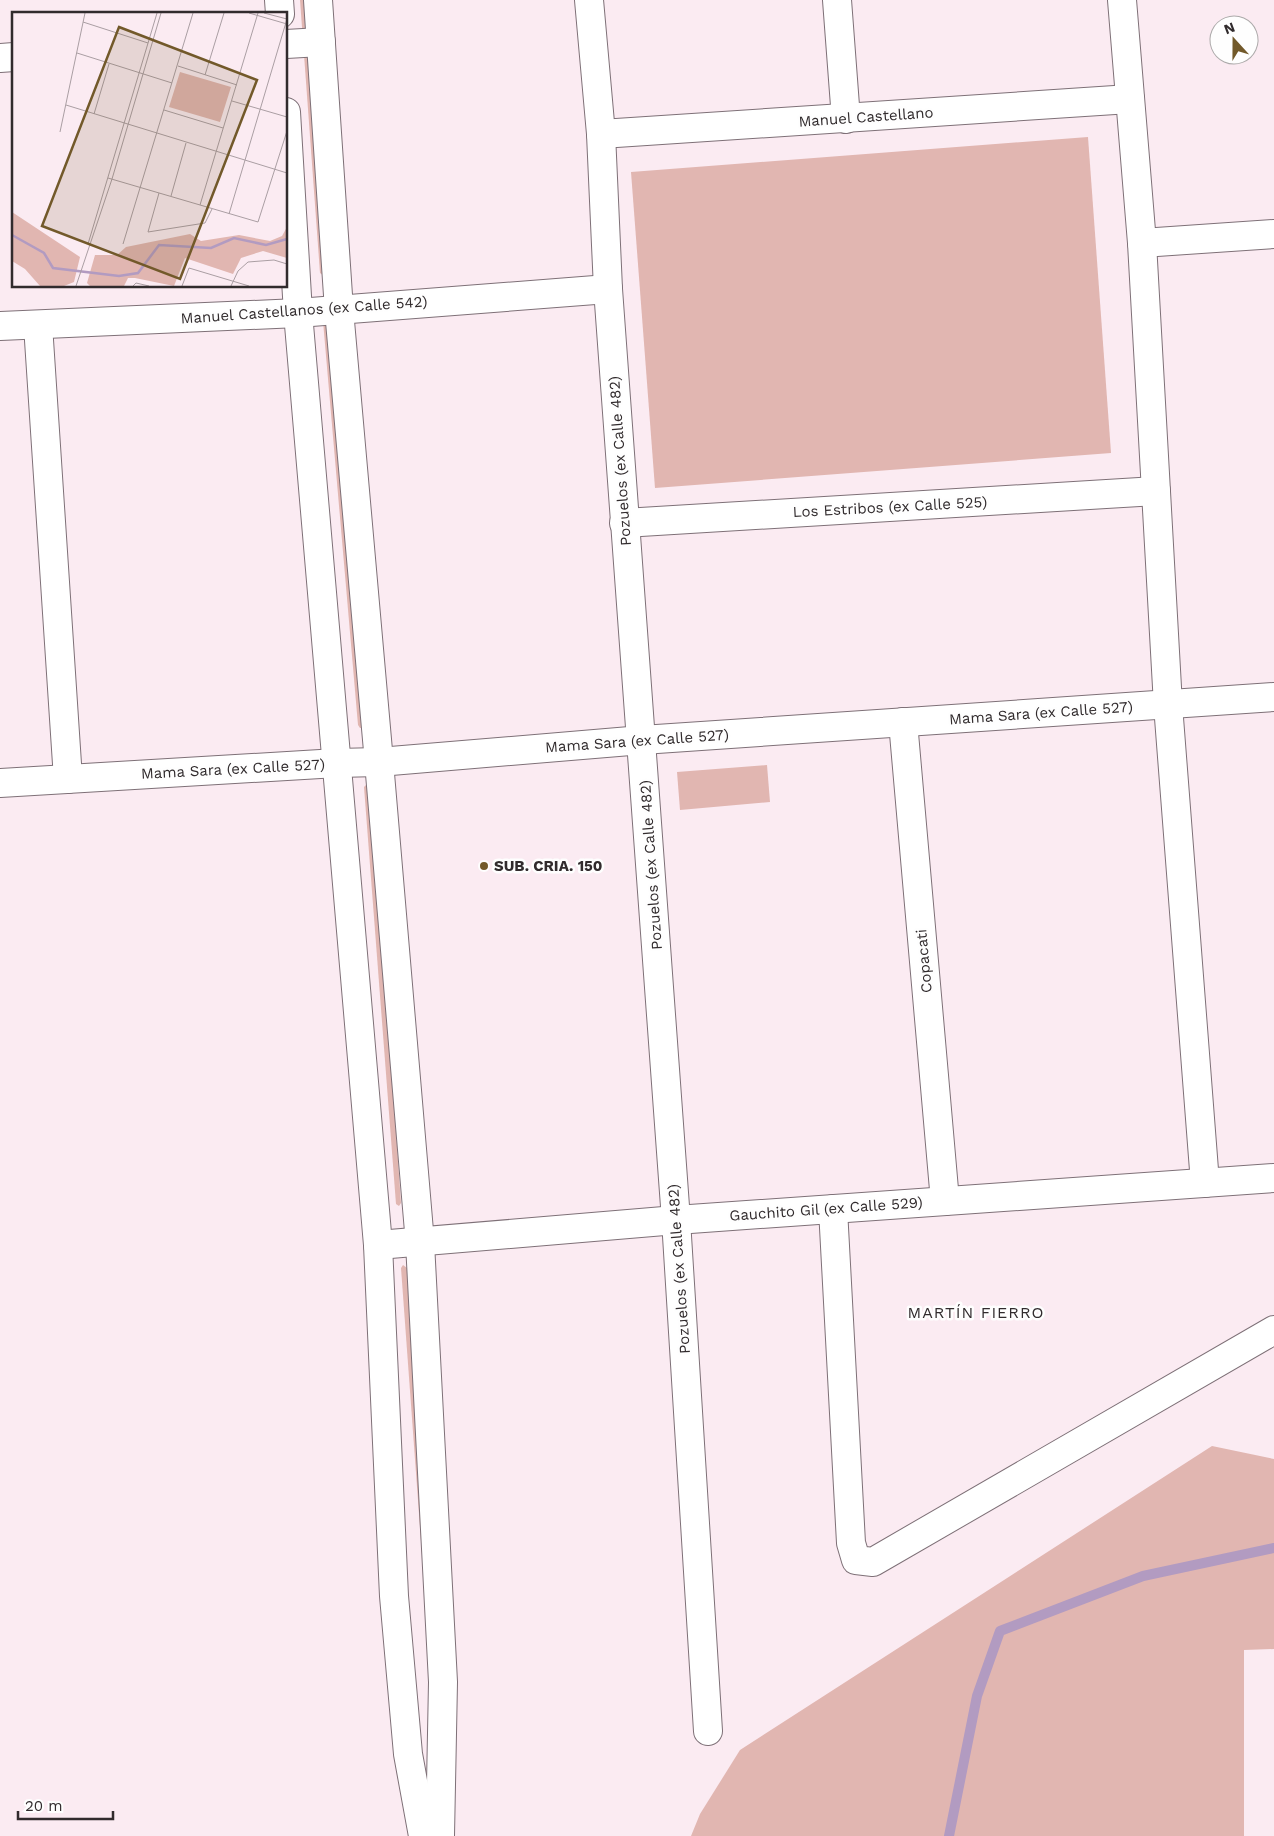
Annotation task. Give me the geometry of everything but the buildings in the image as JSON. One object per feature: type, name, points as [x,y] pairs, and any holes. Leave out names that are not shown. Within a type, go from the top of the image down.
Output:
[{"type":"street","points":[[318,0],[339,310],[420,1243],[443,1682],[440,1836]]},
{"type":"street","name":"Pozuelos (ex Calle 482)","points":[[589,0],[601,134],[608,289],[624,523],[642,740],[676,1220],[708,1731]]},
{"type":"street","points":[[837,0],[846,119]]},
{"type":"street","points":[[1122,0],[1142,243],[1168,705],[1205,1183]]},
{"type":"street","points":[[288,44],[321,42]]},
{"type":"street","name":"Manuel Castellano","points":[[601,134],[1130,99]]},
{"type":"street","points":[[288,146],[298,313],[378,1246],[394,1596],[408,1754],[423,1836]]},
{"type":"street","points":[[1142,243],[1274,234]]},
{"type":"street","name":"Manuel Castellanos (ex Calle 542)","points":[[0,326],[298,313],[608,289]]},
{"type":"street","points":[[38,325],[68,779]]},
{"type":"street","name":"Los Estribos (ex Calle 525)","points":[[624,523],[1156,491]]},
{"type":"street","name":"Mama Sara (ex Calle 527)","points":[[0,783],[379,762],[642,740],[1274,697]]},
{"type":"street","name":"Copacati","points":[[903,722],[945,1200]]},
{"type":"street","name":"Gauchito Gil (ex Calle 529)","points":[[378,1246],[676,1220],[1274,1178]]},
{"type":"street","points":[[833,1209],[851,1543],[856,1560],[873,1562],[1274,1330]]},
{"type":"shaded area","points":[[300,0],[308,0],[324,276],[320,273]]},
{"type":"shaded area","points":[[1088,137],[1111,453],[655,488],[631,172]]},
{"type":"shaded area","points":[[327,320],[363,728],[360,728],[358,725],[323,321]]},
{"type":"shaded area","points":[[767,765],[770,802],[680,810],[677,772]]},
{"type":"shaded area","points":[[368,783],[372,787],[401,1203],[399,1206],[396,1204],[364,787]]},
{"type":"shaded area","points":[[403,1265],[407,1268],[447,1828],[442,1828],[401,1268]]},
{"type":"shaded area","points":[[1212,1446],[1274,1459],[1274,1649],[1244,1650],[1244,1836],[691,1836],[700,1814],[740,1750]]},
{"type":"waterway","points":[[949,1836],[977,1696],[1000,1631],[1143,1576],[1274,1548]]},
{"type":"place","name":"SUB. CRIA. 150","points":[[484,866]]},
{"type":"district","name":"MARTÍN FIERRO","points":[[976,1312]]}]
